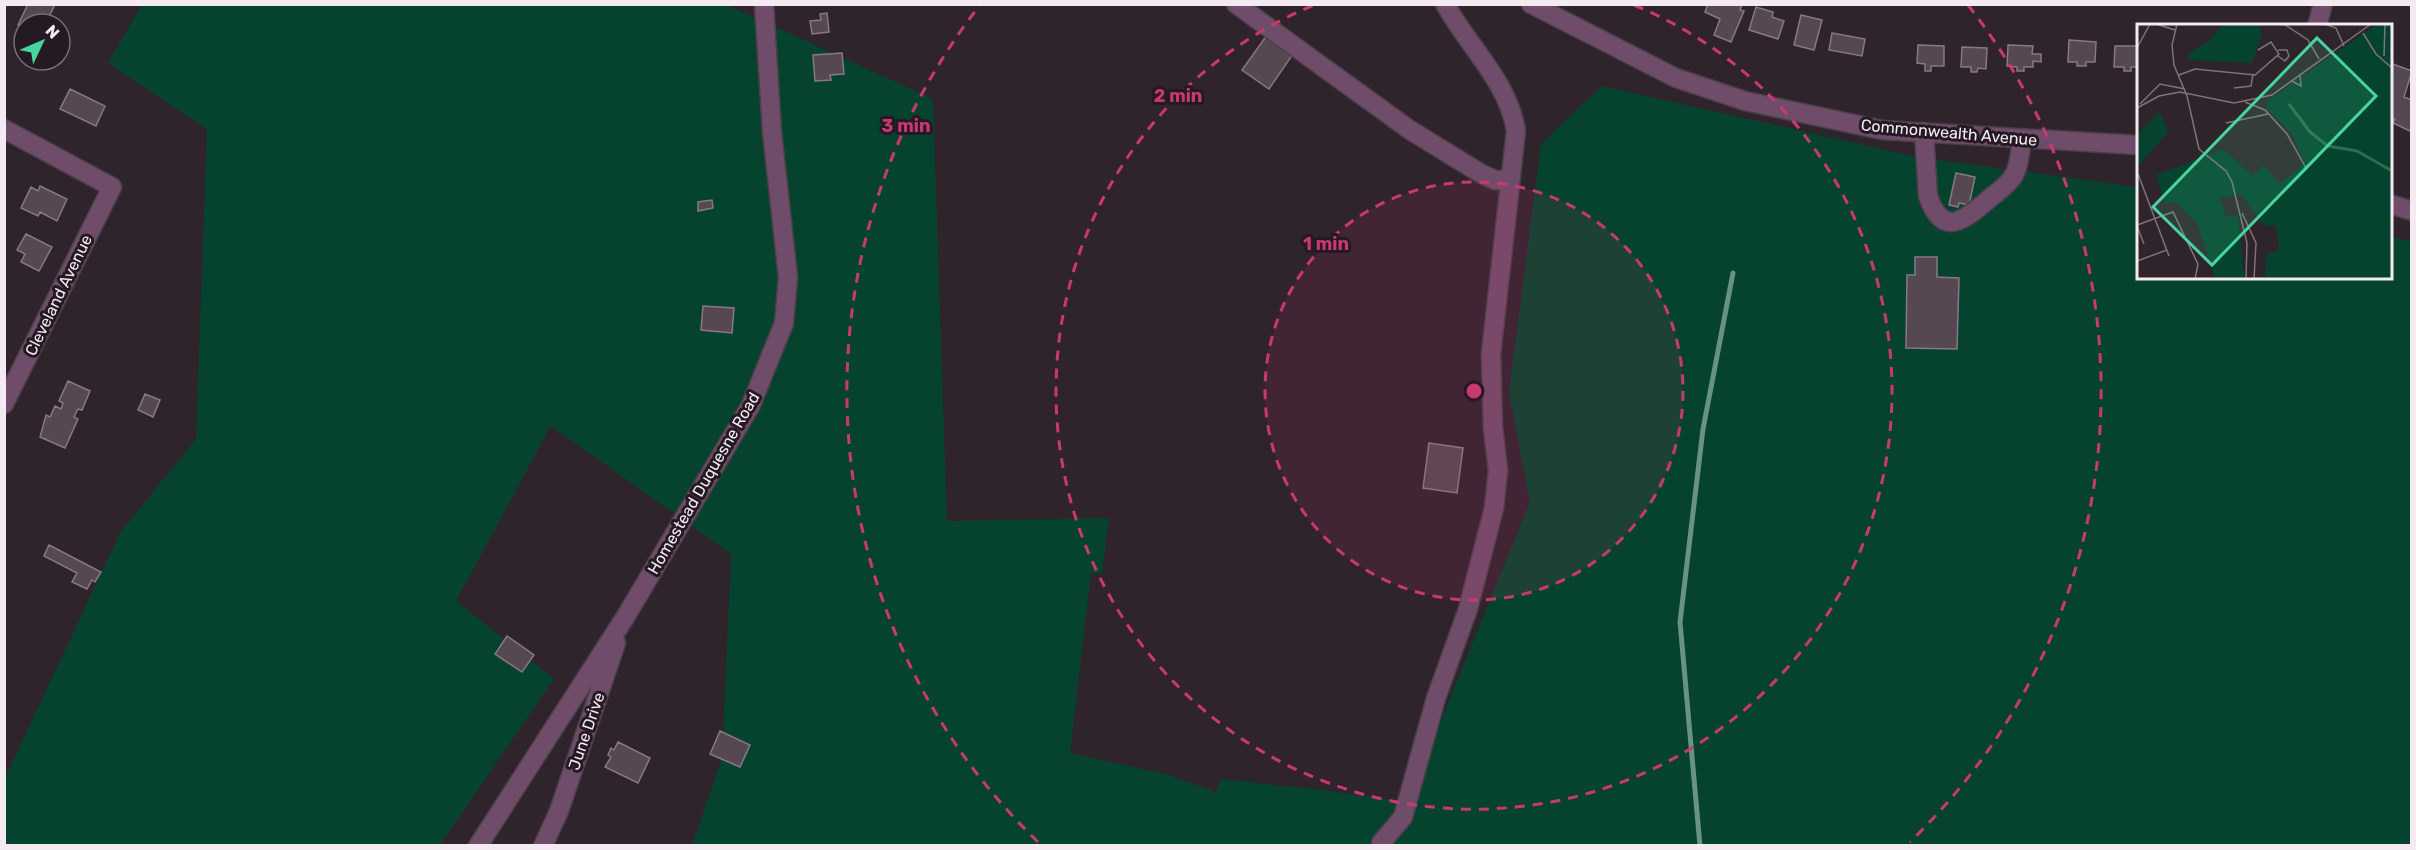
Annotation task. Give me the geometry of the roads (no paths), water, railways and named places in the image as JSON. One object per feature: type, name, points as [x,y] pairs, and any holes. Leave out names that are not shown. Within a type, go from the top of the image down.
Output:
[{"type":"street","name":"Homestead Duquesne Road","points":[[478,846],[626,616],[751,405],[784,323],[788,276],[772,132],[764,4]]},
{"type":"street","points":[[1236,4],[1410,130],[1480,173],[1495,180],[1509,180]]},
{"type":"street","points":[[1381,843],[1403,817],[1436,698],[1468,609],[1494,508],[1498,470],[1493,428],[1491,354],[1516,131],[1513,110],[1445,4]]},
{"type":"street","name":"Commonwealth Avenue","points":[[1531,4],[1676,78],[1735,98],[1809,116],[1882,129],[2137,145]]},
{"type":"street","points":[[2318,24],[2323,4]]},
{"type":"street","name":"Cleveland Avenue","points":[[4,129],[112,186],[4,404]]},
{"type":"street","points":[[1924,132],[1928,196],[1931,206],[1941,220],[1952,223],[1967,218],[2013,177],[2022,139]]},
{"type":"street","points":[[2392,204],[2412,211]]},
{"type":"street","name":"June Drive","points":[[543,846],[559,811],[626,616]]},
{"type":"waterway","points":[[1700,846],[1680,622],[1703,429],[1733,273]]}]
